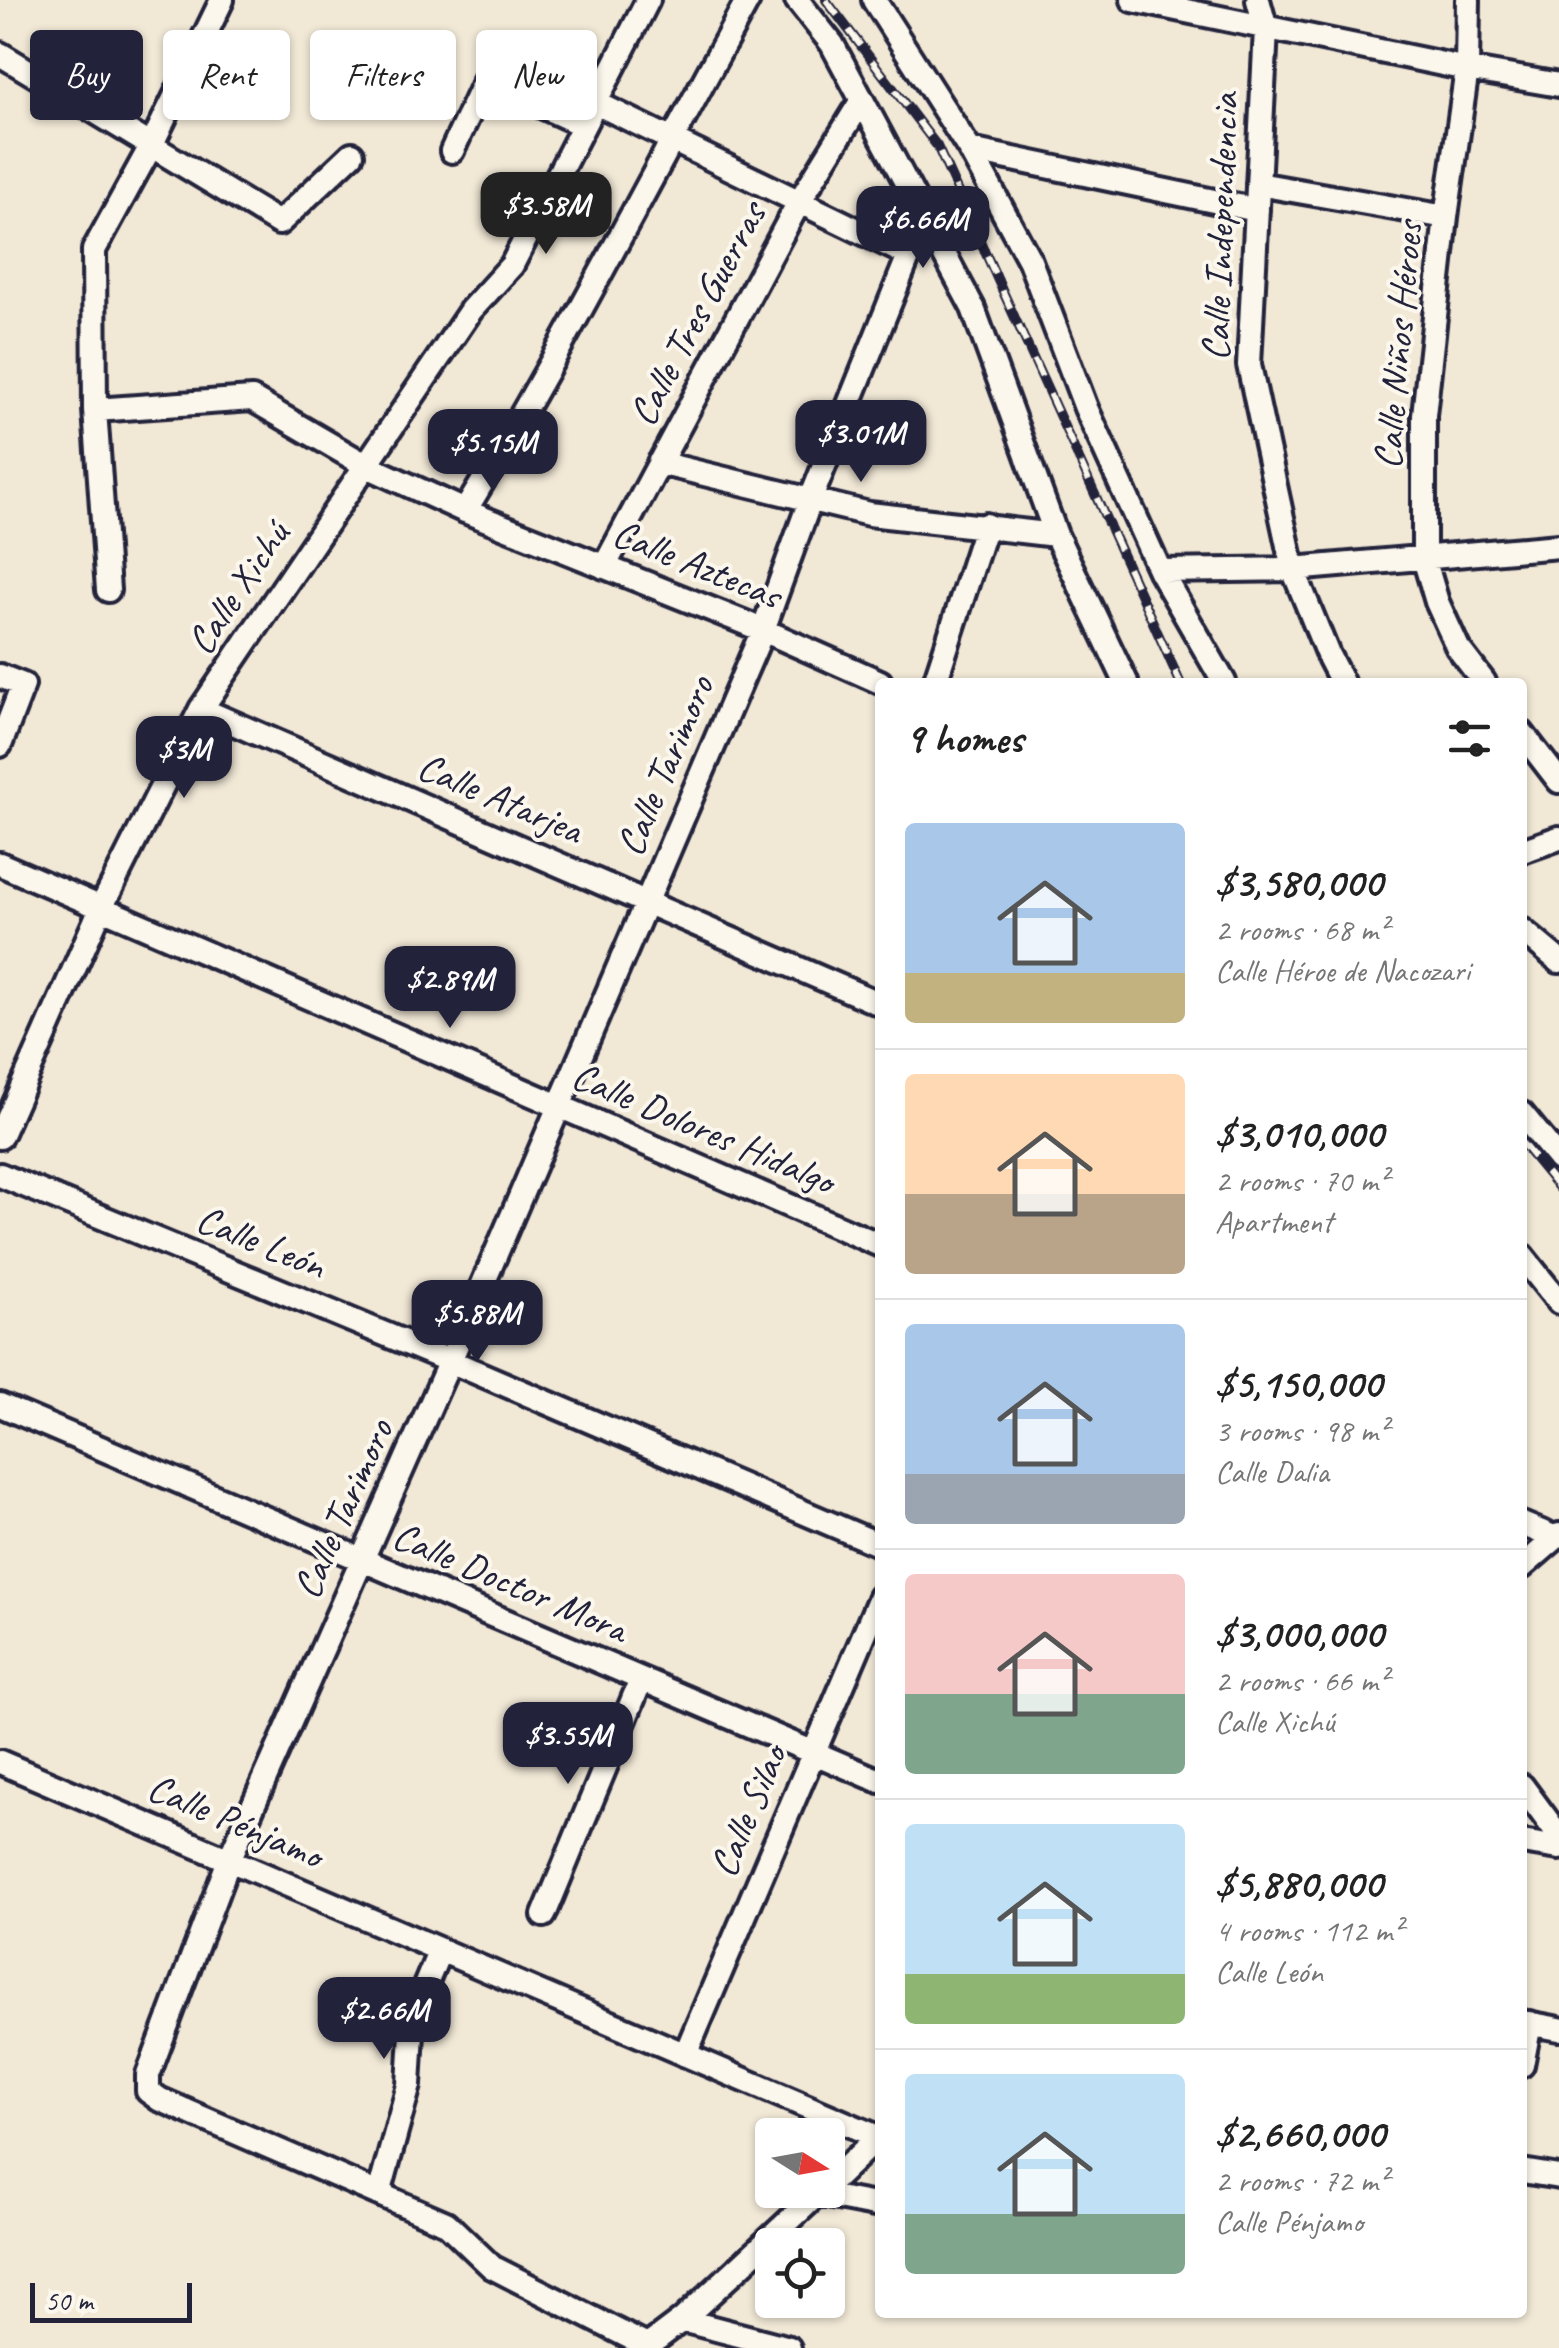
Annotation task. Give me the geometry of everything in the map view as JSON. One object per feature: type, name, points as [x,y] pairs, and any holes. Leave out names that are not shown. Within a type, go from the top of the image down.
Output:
[{"type":"street","points":[[108,590],[95,410],[94,250],[151,146],[222,0]]},
{"type":"street","name":"Calle Xichú","points":[[597,96],[648,0]]},
{"type":"street","points":[[464,511],[578,318],[748,0]]},
{"type":"street","points":[[797,0],[832,44],[973,308],[1056,535],[1124,678]]},
{"type":"street","points":[[874,0],[970,150],[1030,262],[1086,408],[1160,571],[1222,678]]},
{"type":"street","points":[[1132,0],[1559,86]]},
{"type":"street","name":"Calle Independencia","points":[[1258,0],[1266,29],[1249,365],[1293,570],[1340,678]]},
{"type":"street","name":"Calle Niños Héroes","points":[[1468,0],[1467,69],[1424,415],[1424,558],[1436,602],[1458,648],[1481,678]]},
{"type":"street","points":[[0,54],[279,223],[352,154]]},
{"type":"street","points":[[452,150],[484,80],[583,125]]},
{"type":"street","name":"Calle Tres Guerras","points":[[604,566],[799,202],[862,100]]},
{"type":"street","points":[[597,103],[910,255],[933,234]]},
{"type":"street","name":"Calle Xichú","points":[[0,1137],[102,908],[200,709],[471,310],[512,265],[585,120]]},
{"type":"street","points":[[970,150],[1257,210]]},
{"type":"street","points":[[1258,184],[1446,217]]},
{"type":"street","name":"Calle Tarimoro","points":[[378,2194],[159,2099],[148,2091],[148,2075],[230,1860],[450,1361],[763,630],[910,255]]},
{"type":"street","name":"Calle Aztecas","points":[[95,410],[252,399],[367,466],[464,511],[763,630],[875,680]]},
{"type":"street","points":[[659,464],[869,514],[1056,535]]},
{"type":"street","points":[[936,678],[986,525]]},
{"type":"street","points":[[1160,571],[1293,570],[1559,546]]},
{"type":"street","points":[[0,676],[24,685],[0,746]]},
{"type":"street","name":"Calle Atarjea","points":[[200,709],[875,1002]]},
{"type":"street","points":[[1527,739],[1559,781]]},
{"type":"street","points":[[1527,849],[1559,838]]},
{"type":"street","name":"Calle Dolores Hidalgo","points":[[0,864],[875,1244]]},
{"type":"street","points":[[1527,934],[1559,961]]},
{"type":"street","points":[[1527,1120],[1559,1159]]},
{"type":"street","name":"Calle León","points":[[0,1175],[875,1543]]},
{"type":"street","points":[[1527,1262],[1557,1300]]},
{"type":"street","points":[[1527,1286],[1557,1300]]},
{"type":"street","name":"Calle Doctor Mora","points":[[0,1404],[875,1779]]},
{"type":"street","points":[[1527,1526],[1557,1537],[1527,1563]]},
{"type":"street","name":"Calle Silao","points":[[685,2055],[875,1609]]},
{"type":"street","points":[[544,1915],[641,1680]]},
{"type":"street","name":"Calle Pénjamo","points":[[0,1762],[875,2134]]},
{"type":"street","points":[[1527,1793],[1559,1836]]},
{"type":"street","points":[[1527,1843],[1559,1848]]},
{"type":"street","points":[[440,1950],[412,2015],[409,2085],[378,2194],[446,2223],[492,2268],[646,2347],[682,2320],[803,2208]]},
{"type":"street","points":[[1527,2022],[1559,2028]]},
{"type":"street","points":[[845,2168],[875,2140]]},
{"type":"street","points":[[1527,2172],[1559,2176]]},
{"type":"street","points":[[845,2196],[875,2205]]},
{"type":"street","points":[[682,2320],[789,2348]]},
{"type":"railway","points":[[826,0],[937,146],[1178,678]]},
{"type":"railway","points":[[1527,1149],[1559,1188]]}]
